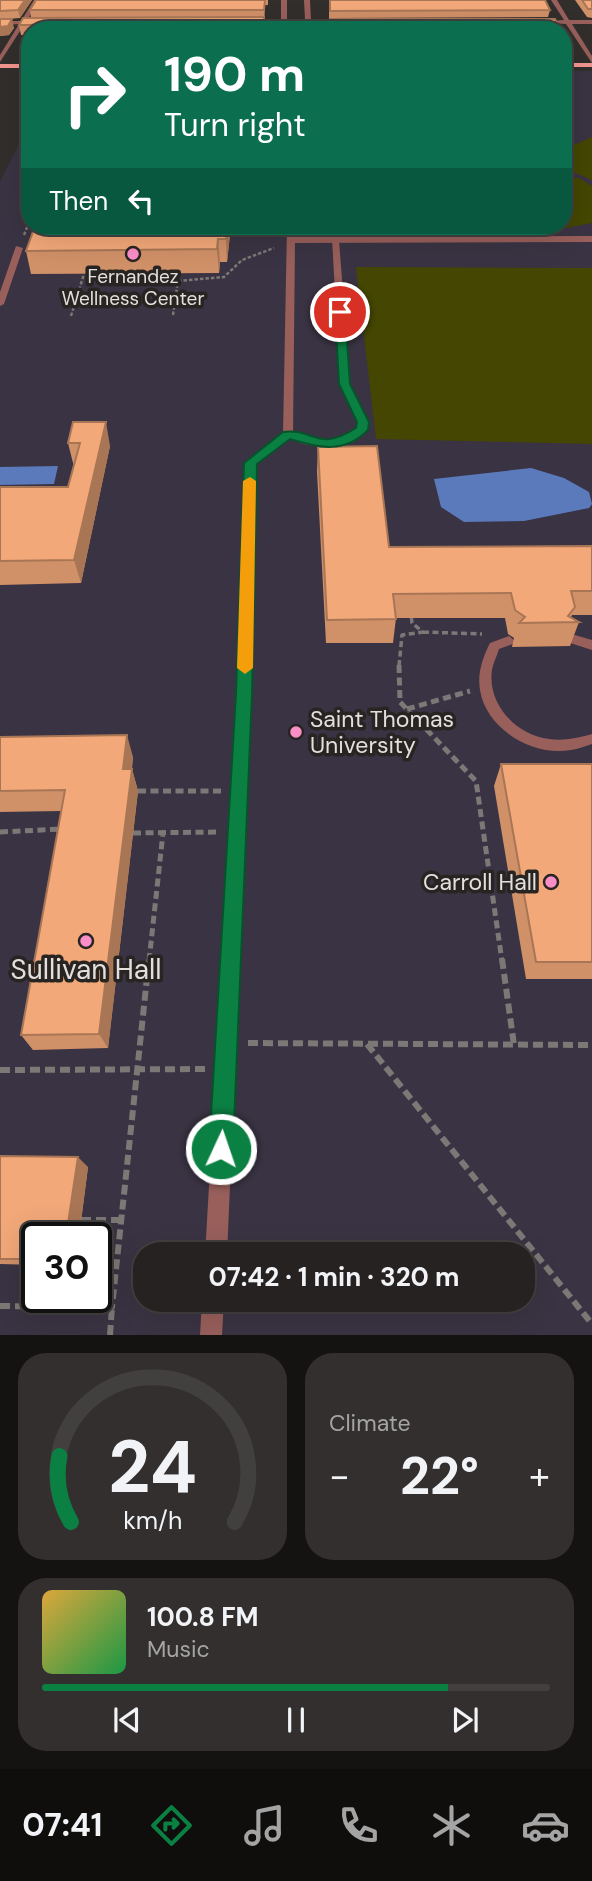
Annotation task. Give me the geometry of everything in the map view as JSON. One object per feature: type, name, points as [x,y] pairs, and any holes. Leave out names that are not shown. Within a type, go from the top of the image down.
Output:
[{"type":"main road","points":[[572,64],[592,63]]},
{"type":"main road","points":[[0,66],[21,66]]},
{"type":"street","points":[[23,21],[37,0]]},
{"type":"street","points":[[284,0],[284,21]]},
{"type":"street","points":[[307,0],[308,21]]},
{"type":"street","points":[[554,0],[567,21]]},
{"type":"street","points":[[572,22],[592,22]]},
{"type":"street","points":[[0,23],[21,23]]},
{"type":"street","points":[[0,60],[21,25]]},
{"type":"street","points":[[572,29],[592,63]]},
{"type":"street","points":[[217,1242],[239,791],[250,463],[288,435],[291,235]]},
{"type":"street","points":[[304,235],[335,240],[592,239]]},
{"type":"street","points":[[211,1335],[212,1312]]},
{"type":"lane","points":[[288,435],[321,445],[344,442],[362,430],[363,422],[345,384],[335,240]]},
{"type":"lane","points":[[0,304],[19,248]]},
{"type":"lane","points":[[568,638],[592,645]]},
{"type":"lane","points":[[509,640],[494,646],[486,661],[488,704],[512,730],[544,747],[577,746],[592,739]]},
{"type":"path","points":[[23,238],[34,238]]},
{"type":"path","points":[[178,281],[224,277],[242,260],[274,248]]},
{"type":"path","points":[[173,315],[179,273]]},
{"type":"path","points":[[71,316],[84,274]]},
{"type":"path","points":[[411,611],[412,623],[424,632]]},
{"type":"path","points":[[480,642],[489,635],[424,632],[402,635],[399,649],[400,702],[476,781],[514,1045]]},
{"type":"path","points":[[407,709],[474,690]]},
{"type":"path","points":[[138,791],[239,791]]},
{"type":"path","points":[[0,832],[71,829]]},
{"type":"path","points":[[112,1307],[163,832]]},
{"type":"path","points":[[133,833],[237,832]]},
{"type":"path","points":[[226,1043],[592,1045]]},
{"type":"path","points":[[367,1044],[592,1324]]},
{"type":"path","points":[[0,1070],[225,1069]]},
{"type":"path","points":[[81,1220],[121,1220]]},
{"type":"path","points":[[0,1306],[21,1306]]},
{"type":"path","points":[[110,1335],[112,1313]]},
{"type":"shaded area","name":"Saint Thomas University","points":[[572,71],[592,71],[592,1335],[0,1335],[0,182],[21,139],[21,235],[572,235]]},
{"type":"shaded area","points":[[592,137],[592,180],[572,171],[572,146]]},
{"type":"shaded area","points":[[572,178],[579,178],[592,186],[592,223],[572,227]]},
{"type":"shaded area","points":[[356,267],[592,268],[592,444],[376,439]]},
{"type":"water","points":[[58,466],[54,484],[0,485],[0,467]]},
{"type":"water","points":[[531,468],[564,478],[589,492],[592,504],[589,508],[524,521],[464,522],[441,507],[434,479]]},
{"type":"building","points":[[0,0],[25,0],[18,10],[0,11]]},
{"type":"building","points":[[36,0],[265,0],[264,10],[30,10]]},
{"type":"building","points":[[330,0],[545,0],[550,10],[330,11]]},
{"type":"building","points":[[582,0],[592,0],[592,9],[588,9]]},
{"type":"building","points":[[264,17],[264,21],[21,21],[23,18]]},
{"type":"building","points":[[0,19],[12,19],[8,26],[0,27]]},
{"type":"building","points":[[555,19],[556,21],[330,21]]},
{"type":"building","points":[[32,235],[226,235],[226,239],[218,239],[217,249],[26,251]]},
{"type":"building","points":[[73,422],[106,422],[74,560],[0,561],[0,487],[68,487],[80,443],[68,443]]},
{"type":"building","points":[[377,446],[389,547],[592,546],[592,591],[571,591],[575,607],[568,616],[579,622],[519,623],[525,617],[515,610],[511,593],[393,594],[396,619],[327,620],[318,447]]},
{"type":"building","points":[[127,735],[123,769],[132,769],[99,1034],[21,1035],[65,790],[0,791],[0,737]]},
{"type":"building","name":"Carroll Hall","points":[[501,764],[592,764],[592,962],[536,962]]},
{"type":"building","points":[[0,1156],[78,1157],[68,1222],[21,1222],[21,1259],[0,1259]]},
{"type":"slow traffic","points":[[245,668],[250,481]]},
{"type":"place","name":"Fernandez Wellness Center","points":[[133,254]]},
{"type":"place","name":"Saint Thomas University","points":[[296,732]]},
{"type":"place","name":"Carroll Hall","points":[[551,882]]},
{"type":"place","name":"Sullivan Hall","points":[[86,941]]},
{"type":"route","points":[[221,1149],[244,694],[250,463],[288,435],[321,445],[344,442],[362,430],[363,422],[345,384],[340,312]]}]
